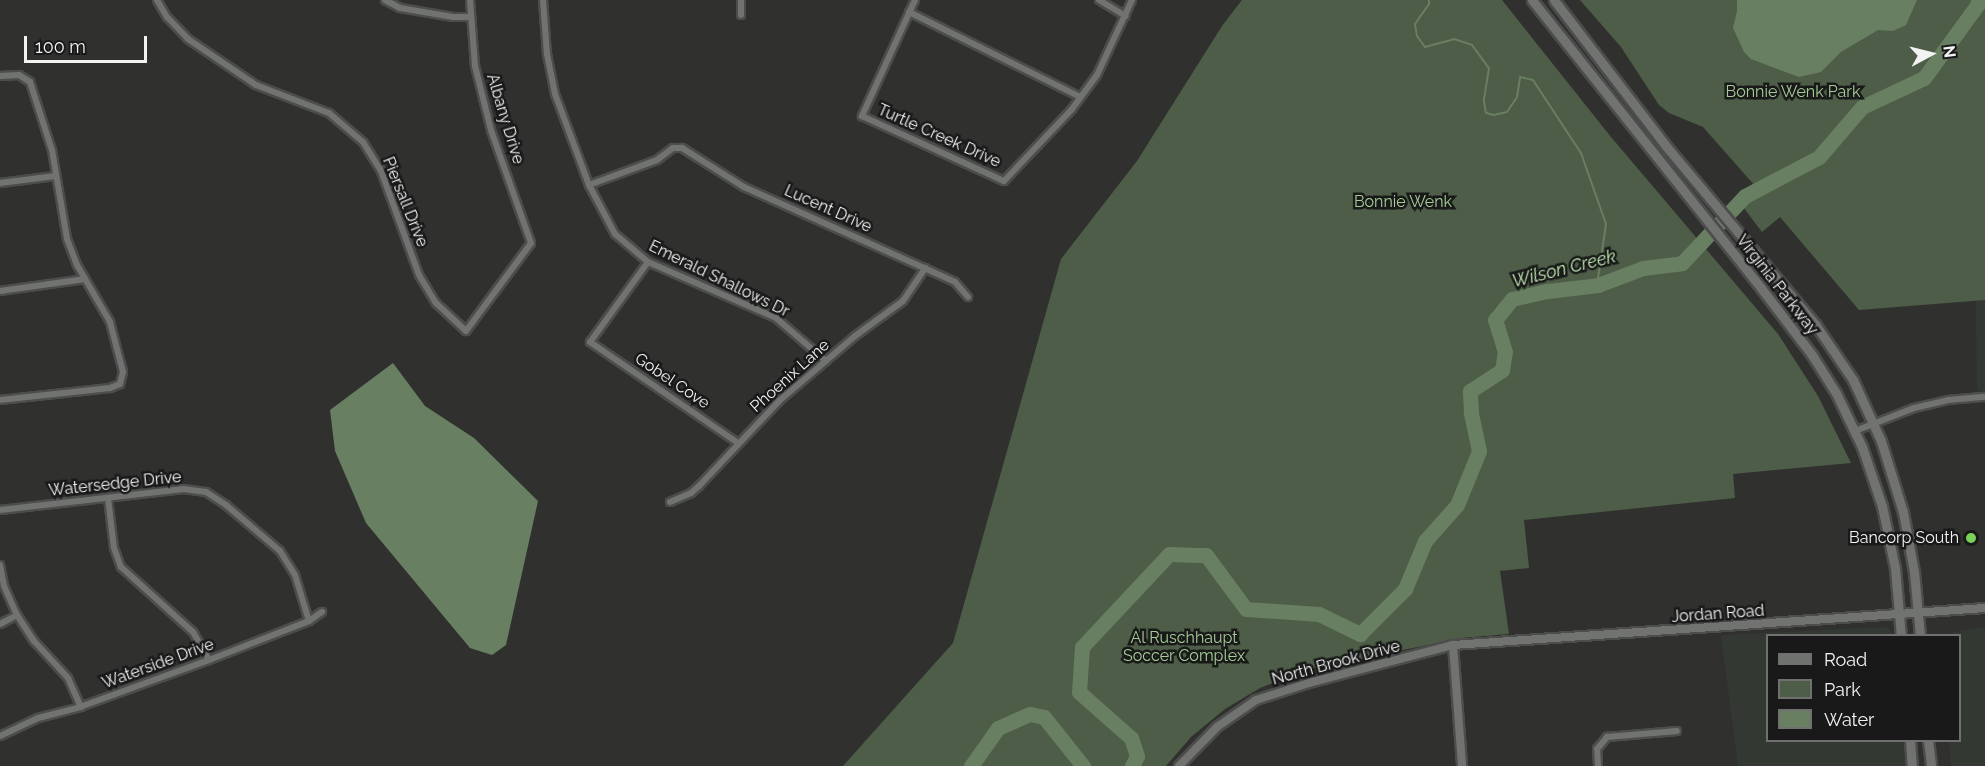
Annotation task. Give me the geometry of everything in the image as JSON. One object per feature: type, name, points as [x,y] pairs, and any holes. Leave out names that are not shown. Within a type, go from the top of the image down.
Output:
[{"type":"main road","name":"Virginia Parkway","points":[[1532,0],[1761,288],[1816,361],[1855,431],[1876,483],[1886,522],[1901,634]]},
{"type":"main road","name":"Virginia Parkway","points":[[1554,0],[1679,162],[1839,357],[1873,423],[1903,512],[1920,634]]},
{"type":"main road","points":[[1910,742],[1912,766]]},
{"type":"main road","points":[[1928,742],[1931,766]]},
{"type":"street","name":"Piersall Drive","points":[[157,0],[167,17],[188,39],[256,85],[329,113],[363,142],[381,171],[418,275],[436,303],[466,331],[531,243]]},
{"type":"street","points":[[385,0],[400,8],[453,17],[470,16]]},
{"type":"street","name":"Albany Drive","points":[[471,0],[470,16],[475,66],[491,130],[531,243]]},
{"type":"street","name":"Emerald Shallows Dr","points":[[543,0],[550,75],[589,185],[615,234],[648,262],[776,318],[826,360]]},
{"type":"street","points":[[741,0],[741,15]]},
{"type":"street","points":[[915,0],[909,12],[1080,97],[1097,75],[1132,0]]},
{"type":"street","points":[[1099,0],[1126,15]]},
{"type":"street","name":"Turtle Creek Drive","points":[[909,12],[862,116],[1004,181],[1080,97]]},
{"type":"street","points":[[0,76],[13,75],[26,78],[30,82],[52,150],[64,229],[71,253],[115,333],[123,372],[120,384],[110,388],[0,400]]},
{"type":"street","name":"Lucent Drive","points":[[589,185],[645,165],[676,147],[685,149],[744,188],[955,282],[968,297]]},
{"type":"street","points":[[0,183],[56,176]]},
{"type":"street","name":"Gobel Cove","points":[[648,262],[590,342],[738,443]]},
{"type":"street","name":"Phoenix Lane","points":[[670,501],[691,493],[779,401],[826,360],[903,301],[925,268]]},
{"type":"street","points":[[0,291],[85,279]]},
{"type":"street","points":[[1855,431],[1873,423],[1948,400],[1985,397]]},
{"type":"street","name":"Watersedge Drive","points":[[0,510],[194,489],[214,496],[262,535],[289,563],[296,575],[309,621]]},
{"type":"street","points":[[108,498],[114,548],[121,567],[193,632],[209,660]]},
{"type":"street","points":[[0,565],[4,586],[17,615],[34,641],[68,678],[81,707]]},
{"type":"street","name":"Jordan Road","points":[[1453,645],[1985,608]]},
{"type":"street","name":"Waterside Drive","points":[[0,736],[38,718],[81,707],[209,660],[309,621],[322,612]]},
{"type":"street","points":[[0,624],[17,615]]},
{"type":"street","points":[[1453,645],[1462,766]]},
{"type":"street","name":"North Brook Drive","points":[[1179,766],[1217,727],[1256,700],[1312,682],[1453,645]]},
{"type":"street","points":[[1598,766],[1597,749],[1607,737],[1677,731]]},
{"type":"shaded area","points":[[1985,300],[1985,391],[1977,391],[1976,301]]},
{"type":"shaded area","points":[[1887,627],[1893,634],[1766,634],[1766,742],[1904,742],[1906,766],[1738,766],[1721,635]]},
{"type":"shaded area","points":[[1985,627],[1985,766],[1951,766],[1949,742],[1961,742],[1961,634],[1944,634]]},
{"type":"green space","points":[[1242,0],[1502,0],[1611,137],[1778,334],[1818,396],[1851,463],[1733,474],[1735,498],[1524,520],[1529,568],[1500,571],[1509,634],[1461,638],[1306,670],[1260,688],[1225,709],[1191,737],[1166,766],[843,766],[953,643],[1061,259],[1137,161],[1222,26]]},
{"type":"green space","name":"Bonnie Wenk Park","points":[[1580,0],[1985,0],[1985,300],[1859,310],[1780,217],[1762,232],[1737,199],[1756,187],[1703,127],[1669,113],[1659,105],[1621,47]]},
{"type":"water","points":[[1737,0],[1917,0],[1906,25],[1893,31],[1878,30],[1841,52],[1821,72],[1799,77],[1751,59],[1744,52],[1733,28]]},
{"type":"water","points":[[393,363],[425,406],[474,438],[538,501],[506,645],[492,655],[470,648],[366,523],[335,451],[330,410]]},
{"type":"waterway","points":[[1429,0],[1429,4],[1415,24],[1417,36],[1425,47],[1454,39],[1472,45],[1489,68],[1484,101],[1486,113],[1494,115],[1507,112],[1517,97],[1520,77],[1533,80],[1581,153],[1606,224],[1597,285]]},
{"type":"waterway","name":"Wilson Creek","points":[[1132,766],[1137,756],[1131,738],[1079,692],[1082,647],[1169,554],[1206,555],[1246,609],[1319,614],[1360,634],[1405,589],[1425,541],[1457,505],[1479,451],[1471,412],[1470,391],[1502,370],[1505,352],[1495,320],[1512,299],[1548,291],[1598,285],[1643,268],[1682,263],[1745,196],[1819,157],[1862,107],[1924,78],[1978,4],[1978,0]]},
{"type":"waterway","name":"Wilson Creek","points":[[971,766],[998,728],[1030,714],[1044,717],[1083,766]]},
{"type":"place","name":"Bancorp South","points":[[1971,538]]},
{"type":"park label","name":"Bonnie Wenk","points":[[1403,202]]},
{"type":"park label","name":"Al Ruschhaupt Soccer Complex","points":[[1184,647]]}]
